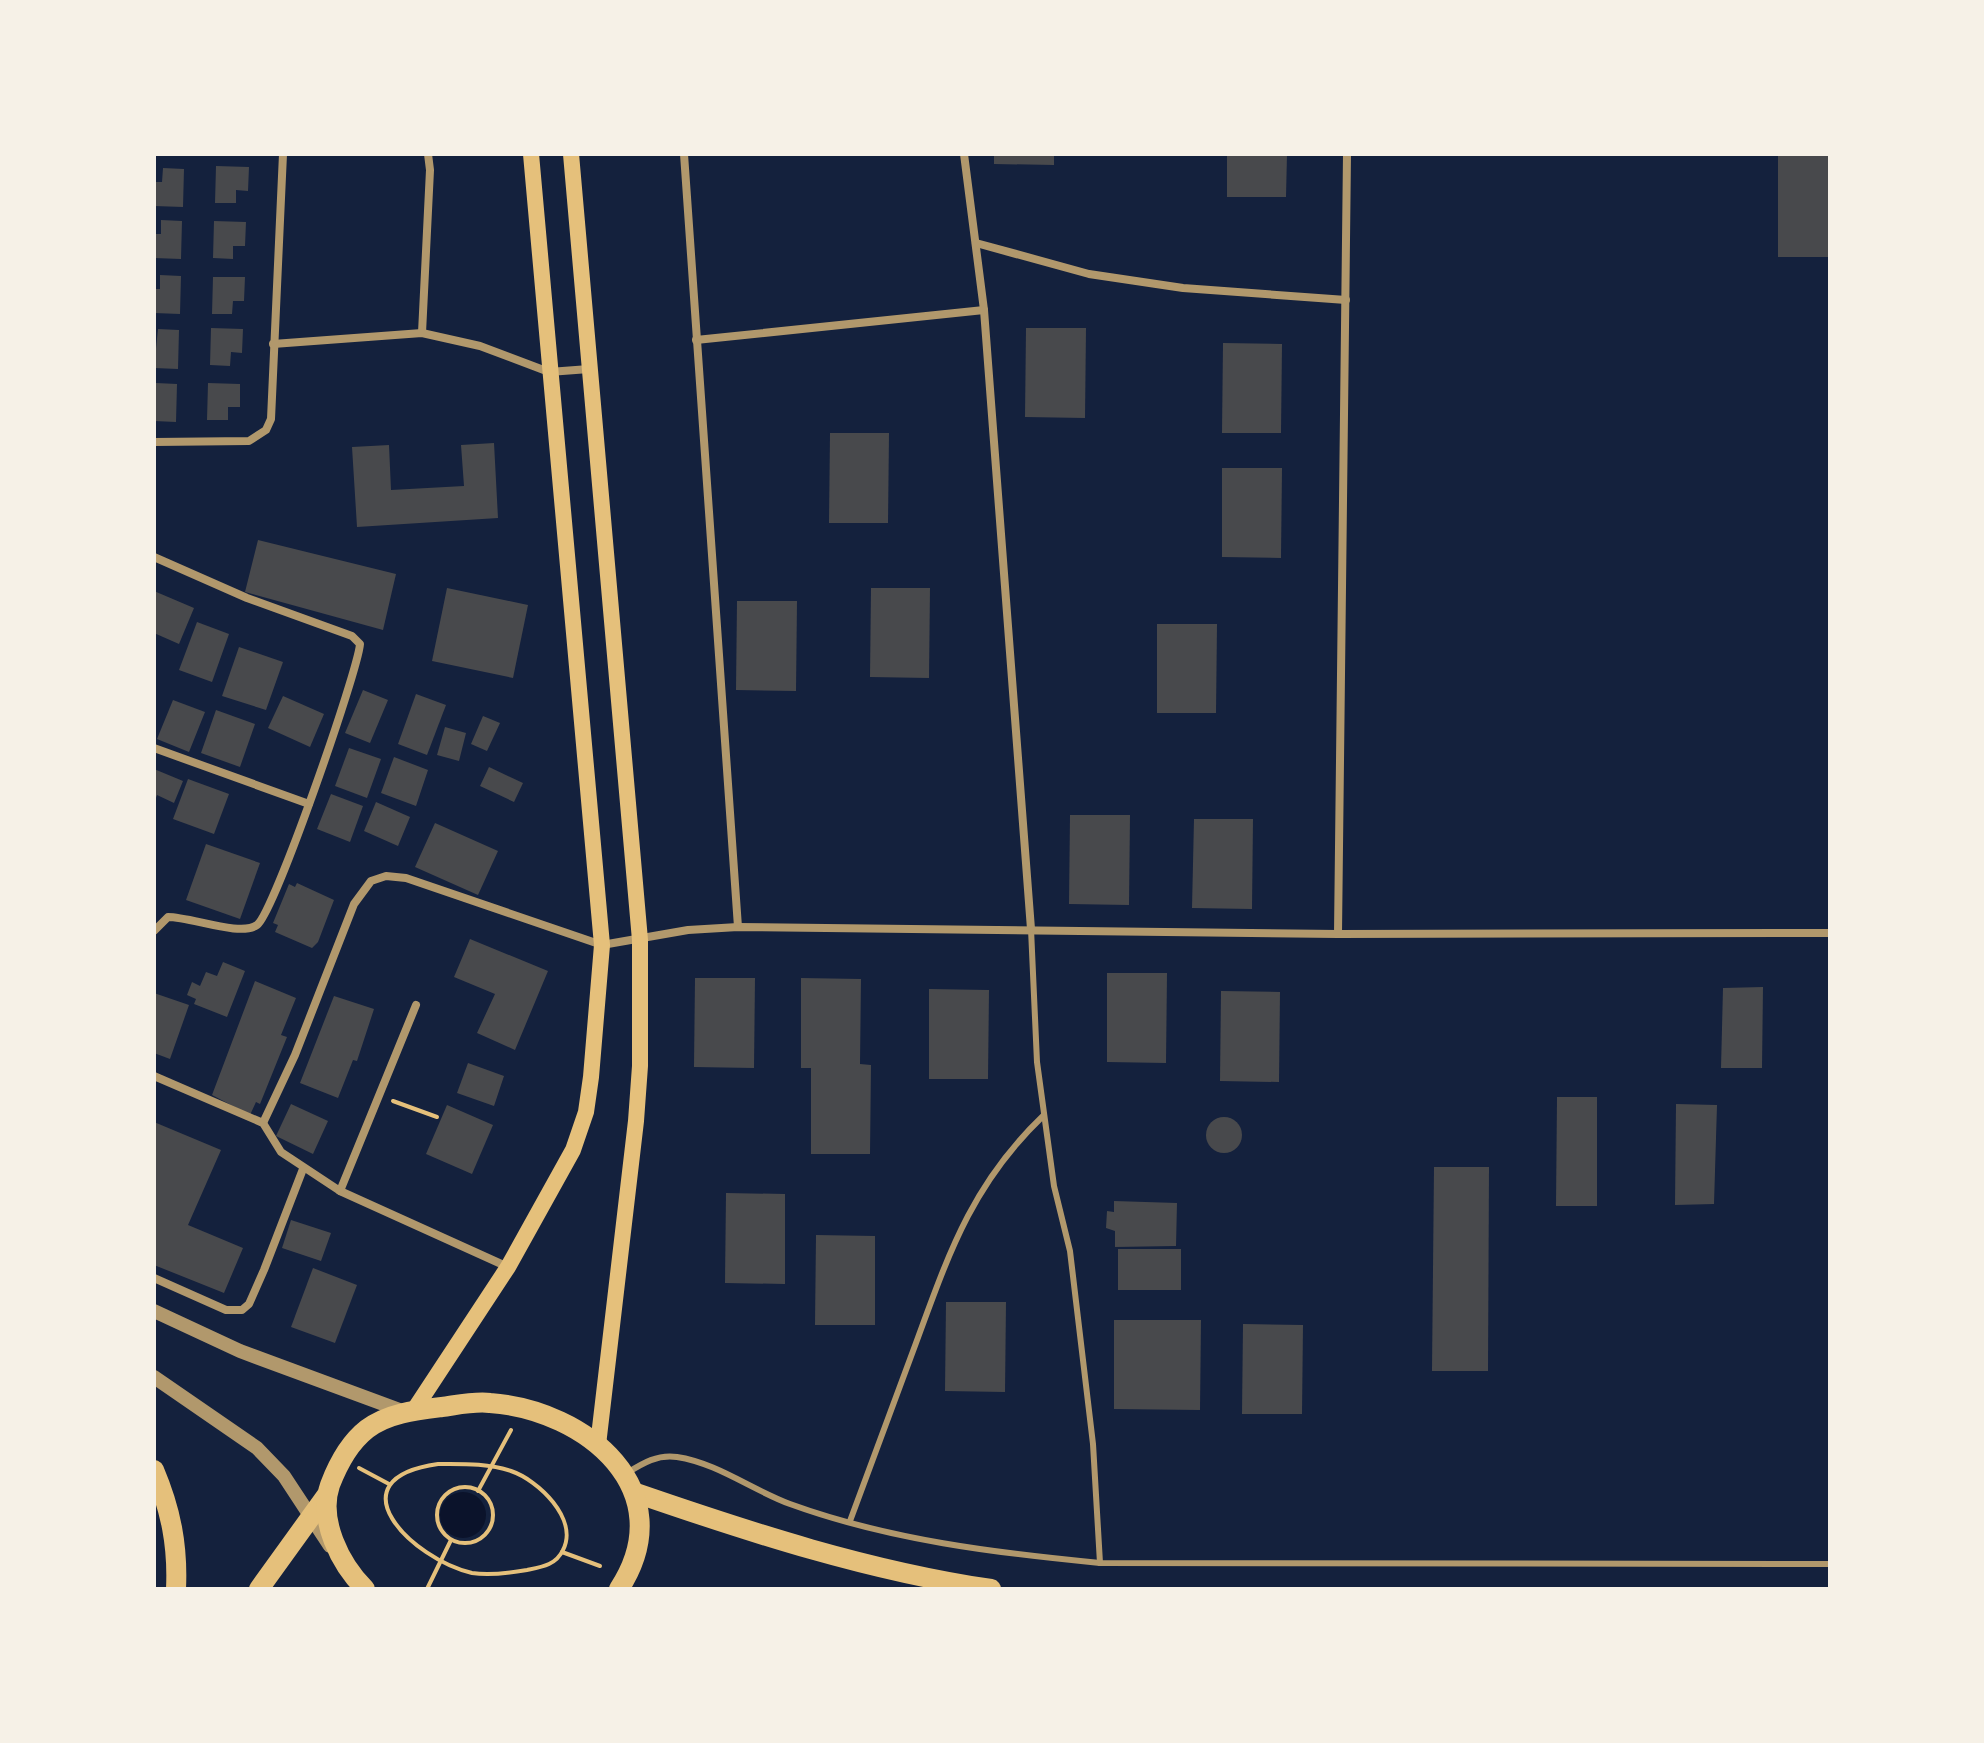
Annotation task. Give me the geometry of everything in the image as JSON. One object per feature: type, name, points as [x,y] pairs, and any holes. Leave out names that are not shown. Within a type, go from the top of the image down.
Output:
[{"type":"main road","points":[[410,1411],[508,1267],[573,1150],[586,1112],[602,945],[531,154]]},
{"type":"main road","points":[[571,154],[640,940],[637,1107],[598,1445]]},
{"type":"main road","points":[[259,1589],[326,1496],[338,1462],[367,1429],[410,1411],[488,1402],[561,1420],[598,1445],[627,1473],[636,1493],[640,1531],[635,1565],[619,1589]]},
{"type":"main road","points":[[154,1470],[169,1505],[176,1541],[176,1589]]},
{"type":"main road","points":[[636,1493],[785,1543],[905,1574],[991,1589]]},
{"type":"main road","points":[[326,1496],[334,1541],[346,1570],[365,1589]]},
{"type":"street","points":[[154,442],[249,441],[259,436],[271,419],[283,154]]},
{"type":"street","points":[[422,333],[430,170],[428,154]]},
{"type":"street","points":[[684,154],[738,927]]},
{"type":"street","points":[[964,154],[984,310],[1031,929]]},
{"type":"street","points":[[1338,934],[1347,154]]},
{"type":"street","points":[[976,243],[1089,274],[1183,288],[1346,300]]},
{"type":"street","points":[[696,340],[984,310]]},
{"type":"street","points":[[273,344],[422,333],[480,346],[549,372],[589,369]]},
{"type":"street","points":[[154,557],[247,598],[358,640],[360,650],[277,896],[258,925],[245,930],[168,917],[154,931]]},
{"type":"street","points":[[154,748],[309,804]]},
{"type":"street","points":[[263,1123],[295,1055],[354,904],[371,881],[386,876],[406,878],[602,945],[688,930],[738,927],[1338,934],[1830,933]]},
{"type":"street","points":[[340,1191],[416,1005]]},
{"type":"street","points":[[154,1076],[263,1123],[281,1152],[340,1191],[508,1267]]},
{"type":"street","points":[[154,1278],[226,1310],[242,1310],[249,1304],[259,1282],[303,1169]]},
{"type":"street","points":[[154,1311],[240,1351],[410,1411]]},
{"type":"street","points":[[154,1377],[257,1448],[284,1476],[346,1570]]},
{"type":"lane","points":[[1031,929],[1043,1116],[1070,1251],[1093,1444],[1100,1563]]},
{"type":"lane","points":[[850,1521],[939,1273],[972,1206],[1009,1148],[1043,1116]]},
{"type":"lane","points":[[627,1473],[655,1458],[682,1457],[789,1504],[850,1521],[1009,1555],[1100,1563],[1830,1564]]},
{"type":"path","points":[[379,1096],[437,1117]]},
{"type":"path","points":[[478,1491],[511,1430]]},
{"type":"path","points":[[352,1464],[389,1484]]},
{"type":"path","points":[[475,1464],[511,1471],[551,1501],[566,1525],[562,1552],[549,1566],[508,1574],[475,1573],[440,1562],[414,1544],[390,1519],[386,1507],[389,1484],[413,1468],[475,1464]]},
{"type":"path","points":[[457,1488],[478,1491],[492,1509],[490,1527],[477,1540],[459,1543],[451,1540],[444,1534],[437,1516],[442,1499],[457,1488]]},
{"type":"path","points":[[427,1589],[451,1540]]},
{"type":"path","points":[[562,1552],[600,1566]]},
{"type":"water","points":[[463,1492],[479,1499],[486,1515],[479,1531],[463,1538],[447,1531],[440,1515],[447,1499]]},
{"type":"building","points":[[994,154],[1054,154],[1054,165],[994,164]]},
{"type":"building","points":[[1227,154],[1287,154],[1286,197],[1227,197]]},
{"type":"building","points":[[1778,154],[1830,154],[1830,257],[1778,257]]},
{"type":"building","points":[[216,166],[249,167],[248,191],[236,190],[236,203],[215,203]]},
{"type":"building","points":[[163,168],[184,169],[183,207],[154,206],[154,182],[162,182]]},
{"type":"building","points":[[161,220],[182,221],[181,259],[154,258],[154,234],[161,234]]},
{"type":"building","points":[[214,221],[246,222],[245,246],[233,246],[233,259],[213,258]]},
{"type":"building","points":[[160,275],[181,276],[180,314],[154,313],[154,289],[160,289]]},
{"type":"building","points":[[213,277],[245,277],[244,301],[233,301],[232,314],[212,314]]},
{"type":"building","points":[[211,328],[243,329],[242,353],[231,352],[230,366],[210,365]]},
{"type":"building","points":[[1026,328],[1086,328],[1085,418],[1025,417]]},
{"type":"building","points":[[158,329],[179,330],[178,369],[154,368]]},
{"type":"building","points":[[1223,343],[1282,344],[1281,433],[1222,433]]},
{"type":"building","points":[[156,383],[177,384],[176,422],[154,421]]},
{"type":"building","points":[[208,383],[240,384],[240,407],[228,407],[228,420],[207,420]]},
{"type":"building","points":[[830,433],[889,433],[888,523],[829,523]]},
{"type":"building","points":[[494,443],[498,518],[357,527],[352,447],[389,445],[391,490],[464,486],[461,445]]},
{"type":"building","points":[[1222,468],[1282,468],[1281,558],[1222,557]]},
{"type":"building","points":[[258,540],[396,574],[383,630],[245,592]]},
{"type":"building","points":[[447,588],[528,605],[513,678],[432,661]]},
{"type":"building","points":[[871,588],[930,588],[929,678],[870,677]]},
{"type":"building","points":[[154,591],[194,608],[179,644],[154,633]]},
{"type":"building","points":[[737,601],[797,601],[796,691],[736,690]]},
{"type":"building","points":[[197,622],[229,634],[212,682],[179,670]]},
{"type":"building","points":[[1157,624],[1217,624],[1216,713],[1157,713]]},
{"type":"building","points":[[239,647],[283,662],[266,710],[222,696]]},
{"type":"building","points":[[363,690],[388,700],[370,743],[345,733]]},
{"type":"building","points":[[416,694],[446,705],[427,755],[398,744]]},
{"type":"building","points":[[283,696],[324,714],[310,747],[268,728]]},
{"type":"building","points":[[173,700],[205,712],[189,752],[157,739]]},
{"type":"building","points":[[216,710],[255,724],[240,767],[201,753]]},
{"type":"building","points":[[483,716],[500,723],[487,751],[471,744]]},
{"type":"building","points":[[445,727],[466,733],[459,761],[437,755]]},
{"type":"building","points":[[349,748],[381,759],[367,798],[335,786]]},
{"type":"building","points":[[394,757],[428,770],[416,806],[381,793]]},
{"type":"building","points":[[489,767],[523,783],[514,802],[480,786]]},
{"type":"building","points":[[154,769],[183,781],[174,803],[157,795],[154,803]]},
{"type":"building","points":[[188,779],[229,794],[214,834],[173,819]]},
{"type":"building","points":[[331,794],[363,806],[350,842],[317,829]]},
{"type":"building","points":[[376,802],[410,817],[398,846],[364,831]]},
{"type":"building","points":[[1070,815],[1130,815],[1129,905],[1069,904]]},
{"type":"building","points":[[1194,819],[1253,819],[1252,909],[1192,908]]},
{"type":"building","points":[[435,823],[498,851],[478,895],[415,867]]},
{"type":"building","points":[[206,844],[260,863],[240,919],[186,900]]},
{"type":"building","points":[[297,883],[334,900],[318,942],[312,948],[275,932],[278,925],[273,923],[289,884],[295,887]]},
{"type":"building","points":[[470,939],[548,971],[515,1050],[477,1033],[495,994],[454,977]]},
{"type":"building","points":[[223,962],[245,971],[227,1017],[194,1004],[196,999],[187,995],[192,982],[200,986],[206,972],[217,976]]},
{"type":"building","points":[[1107,973],[1167,973],[1166,1063],[1107,1062]]},
{"type":"building","points":[[695,978],[755,978],[754,1068],[694,1067]]},
{"type":"building","points":[[801,978],[861,979],[860,1064],[871,1065],[870,1154],[811,1154],[811,1068],[801,1068]]},
{"type":"building","points":[[255,981],[296,998],[281,1035],[287,1037],[260,1104],[256,1102],[250,1115],[212,1095]]},
{"type":"building","points":[[1763,987],[1762,1068],[1721,1068],[1723,988]]},
{"type":"building","points":[[929,989],[989,990],[988,1079],[929,1079]]},
{"type":"building","points":[[1221,991],[1280,992],[1279,1082],[1220,1081]]},
{"type":"building","points":[[154,993],[189,1005],[170,1059],[154,1053]]},
{"type":"building","points":[[334,996],[374,1009],[357,1061],[353,1060],[338,1098],[300,1083]]},
{"type":"building","points":[[468,1063],[504,1076],[494,1106],[457,1093]]},
{"type":"building","points":[[1557,1097],[1597,1097],[1597,1206],[1556,1206]]},
{"type":"building","points":[[291,1104],[328,1121],[313,1154],[276,1136]]},
{"type":"building","points":[[1676,1104],[1717,1105],[1714,1204],[1675,1205]]},
{"type":"building","points":[[447,1105],[493,1125],[472,1174],[426,1154]]},
{"type":"building","points":[[1224,1117],[1237,1122],[1242,1135],[1237,1148],[1224,1153],[1211,1148],[1206,1135],[1211,1122]]},
{"type":"building","points":[[154,1122],[221,1150],[188,1225],[243,1248],[224,1293],[154,1265]]},
{"type":"building","points":[[1434,1167],[1489,1167],[1488,1371],[1432,1371]]},
{"type":"building","points":[[726,1193],[785,1194],[785,1284],[725,1283]]},
{"type":"building","points":[[1114,1201],[1177,1203],[1176,1246],[1115,1247],[1115,1231],[1106,1228],[1107,1211],[1114,1212]]},
{"type":"building","points":[[291,1220],[331,1233],[321,1261],[282,1248]]},
{"type":"building","points":[[816,1235],[875,1236],[875,1325],[815,1325]]},
{"type":"building","points":[[1118,1249],[1181,1249],[1181,1290],[1118,1290]]},
{"type":"building","points":[[313,1268],[357,1285],[335,1343],[291,1327]]},
{"type":"building","points":[[946,1302],[1006,1302],[1005,1392],[945,1391]]},
{"type":"building","points":[[1114,1320],[1201,1320],[1200,1410],[1114,1409]]},
{"type":"building","points":[[1243,1324],[1303,1325],[1302,1414],[1242,1414]]}]
